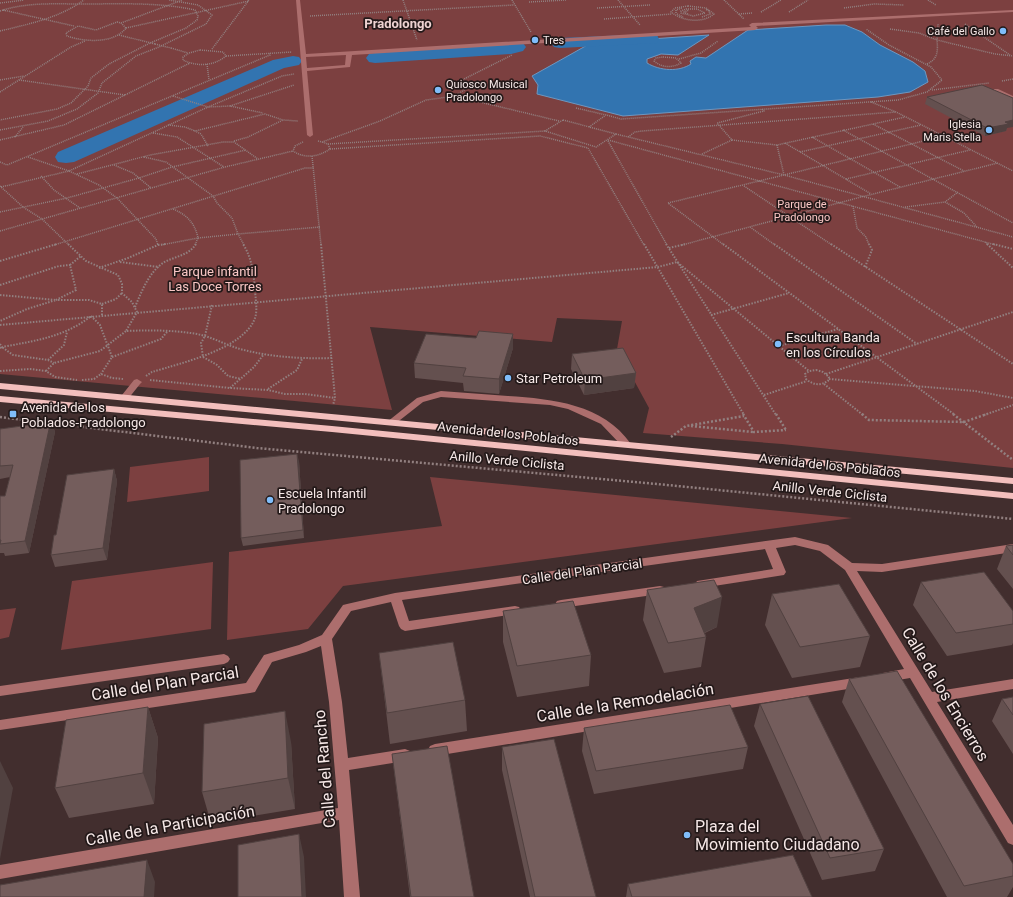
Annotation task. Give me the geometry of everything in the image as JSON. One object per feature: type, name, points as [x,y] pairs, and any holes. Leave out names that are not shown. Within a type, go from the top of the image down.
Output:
[{"type":"main road","name":"Avenida de los Poblados","points":[[0,386],[125,396],[1013,481]]},
{"type":"main road","name":"Avenida de los Poblados","points":[[0,399],[340,430],[1013,496]]},
{"type":"street","points":[[298,0],[310,135]]},
{"type":"street","points":[[303,54],[349,53],[755,28],[752,25],[1013,11]]},
{"type":"street","points":[[305,71],[348,66],[349,53]]},
{"type":"street","points":[[996,90],[1013,98]]},
{"type":"street","points":[[125,396],[137,382]]},
{"type":"street","points":[[392,422],[420,400],[442,394],[550,402],[571,407],[604,422],[626,444]]},
{"type":"street","name":"Calle del Plan Parcial","points":[[0,725],[250,688],[268,658],[302,649],[326,638],[346,608],[395,597],[795,541],[824,548],[849,567]]},
{"type":"street","points":[[686,586],[780,572],[769,545]]},
{"type":"street","points":[[849,567],[882,568],[1013,548]]},
{"type":"street","name":"Calle de los Encierros","points":[[849,567],[1013,838]]},
{"type":"street","points":[[553,605],[670,588]]},
{"type":"street","points":[[395,597],[405,626],[530,608]]},
{"type":"street","name":"Calle del Rancho","points":[[326,638],[342,765],[352,897]]},
{"type":"street","name":"Calle del Plan Parcial","points":[[0,691],[224,659]]},
{"type":"street","name":"Calle de la Remodelación","points":[[342,765],[913,673]]},
{"type":"street","points":[[928,698],[1013,684]]},
{"type":"street","name":"Calle de la Participación","points":[[0,872],[345,813]]},
{"type":"path","points":[[0,3],[24,0]]},
{"type":"path","points":[[0,31],[45,19],[81,3],[84,0]]},
{"type":"path","points":[[0,130],[24,127],[48,121],[77,109],[98,91],[102,83],[136,56],[159,47],[206,24],[212,15],[207,10],[196,4],[180,0],[169,0]]},
{"type":"path","points":[[1,10],[97,30],[117,22],[121,23],[182,0]]},
{"type":"path","points":[[75,26],[66,33],[67,36],[88,40],[107,38],[118,35],[125,31],[126,28],[249,0]]},
{"type":"path","points":[[212,50],[249,0]]},
{"type":"path","points":[[403,0],[417,42]]},
{"type":"path","points":[[512,0],[533,35]]},
{"type":"path","points":[[529,2],[566,0]]},
{"type":"path","points":[[618,0],[641,27]]},
{"type":"path","points":[[724,0],[748,22]]},
{"type":"path","points":[[739,14],[763,12],[781,0]]},
{"type":"path","points":[[890,2],[895,0]]},
{"type":"path","points":[[1,10],[11,7],[36,4],[125,3],[169,5],[190,8],[197,12]]},
{"type":"path","points":[[300,17],[514,5]]},
{"type":"path","points":[[596,8],[650,5]]},
{"type":"path","points":[[673,9],[683,6],[702,8],[714,12],[712,16]]},
{"type":"path","points":[[681,13],[681,11],[688,8],[705,12]]},
{"type":"path","points":[[673,9],[702,8],[709,11],[710,13],[708,16]]},
{"type":"path","points":[[672,14],[671,10],[673,9]]},
{"type":"path","points":[[676,10],[676,13],[684,18],[712,16]]},
{"type":"path","points":[[685,13],[687,10],[695,10]]},
{"type":"path","points":[[681,13],[689,15],[698,14],[699,11],[705,12]]},
{"type":"path","points":[[0,120],[57,110],[71,103],[85,89],[91,78],[100,70],[126,54],[150,42],[186,28],[197,20],[197,12]]},
{"type":"path","points":[[681,13],[688,16],[697,17],[703,15],[705,12]]},
{"type":"path","points":[[604,19],[672,14],[684,18],[696,19],[712,16]]},
{"type":"path","points":[[950,14],[1012,56]]},
{"type":"path","points":[[926,64],[934,61],[938,53],[937,40],[939,15]]},
{"type":"path","points":[[576,108],[621,119],[869,101],[892,101],[917,96],[935,88],[942,80],[931,67],[889,44],[852,20]]},
{"type":"path","points":[[121,23],[126,28]]},
{"type":"path","points":[[886,28],[919,34],[937,40],[995,54],[1012,56]]},
{"type":"path","points":[[118,35],[189,53],[212,50],[223,52],[226,56]]},
{"type":"path","points":[[0,92],[71,47],[88,40]]},
{"type":"path","points":[[679,60],[681,61],[680,64],[670,66],[661,65],[654,61],[656,58],[663,57],[679,60],[701,53],[707,49]]},
{"type":"path","points":[[189,53],[183,57],[183,60],[190,63],[207,64],[220,61],[226,56],[270,53],[303,54]]},
{"type":"path","points":[[0,166],[28,157],[270,55],[270,53]]},
{"type":"path","points":[[456,96],[467,88],[462,80],[514,54]]},
{"type":"path","points":[[0,142],[15,137],[64,126],[190,63]]},
{"type":"path","points":[[207,64],[209,80]]},
{"type":"path","points":[[0,187],[41,176],[70,171],[208,107],[282,76],[305,71]]},
{"type":"path","points":[[0,80],[26,75]]},
{"type":"path","points":[[998,82],[1013,79]]},
{"type":"path","points":[[19,80],[126,95]]},
{"type":"path","points":[[172,96],[208,107],[230,106],[306,83]]},
{"type":"path","points":[[928,91],[991,83]]},
{"type":"path","points":[[322,142],[380,121],[426,100],[456,96],[560,122]]},
{"type":"path","points":[[869,101],[896,112],[1013,171]]},
{"type":"path","points":[[230,106],[265,114],[283,120],[309,122]]},
{"type":"path","points":[[719,125],[717,123],[719,122],[764,111],[762,109]]},
{"type":"path","points":[[628,137],[635,132],[642,131],[896,112]]},
{"type":"path","points":[[195,131],[265,114]]},
{"type":"path","points":[[589,127],[606,115]]},
{"type":"path","points":[[702,154],[732,140],[777,145],[905,117]]},
{"type":"path","points":[[76,174],[144,157],[195,147],[234,142],[283,120]]},
{"type":"path","points":[[544,131],[563,120],[784,175],[1013,237]]},
{"type":"path","points":[[873,124],[964,171]]},
{"type":"path","points":[[168,125],[185,128],[201,134],[208,146]]},
{"type":"path","points":[[719,125],[732,140]]},
{"type":"path","points":[[800,152],[922,125]]},
{"type":"path","points":[[15,137],[24,127]]},
{"type":"path","points":[[843,130],[1013,223]]},
{"type":"path","points":[[316,141],[328,144],[544,131],[596,147],[616,134]]},
{"type":"path","points":[[152,132],[177,137],[225,167]]},
{"type":"path","points":[[0,230],[225,167],[293,151],[297,154],[312,156],[320,155],[330,149],[540,136],[588,148],[754,432]]},
{"type":"path","points":[[944,136],[743,186],[668,202],[1013,460]]},
{"type":"path","points":[[811,137],[901,187]]},
{"type":"path","points":[[608,140],[1013,249]]},
{"type":"path","points":[[608,140],[677,262],[786,430],[754,432],[686,426]]},
{"type":"path","points":[[234,142],[258,159]]},
{"type":"path","points":[[293,151],[295,146],[304,142]]},
{"type":"path","points":[[784,143],[871,194]]},
{"type":"path","points":[[328,144],[330,149]]},
{"type":"path","points":[[777,145],[784,175]]},
{"type":"path","points":[[846,179],[971,149]]},
{"type":"path","points":[[0,212],[67,198],[140,178],[172,167],[246,150]]},
{"type":"path","points":[[312,156],[320,226],[335,398],[333,406],[326,406]]},
{"type":"path","points":[[28,157],[70,171],[104,188],[117,198],[138,219],[156,239],[158,245]]},
{"type":"path","points":[[137,382],[152,372],[203,358],[216,352],[249,331],[256,317],[252,263],[232,218],[217,203],[213,196],[189,177],[166,162],[144,157]]},
{"type":"path","points":[[0,162],[4,164]]},
{"type":"path","points":[[669,248],[871,194],[998,163]]},
{"type":"path","points":[[114,164],[133,173],[151,188]]},
{"type":"path","points":[[0,261],[305,168],[314,168]]},
{"type":"path","points":[[41,176],[54,190],[81,208]]},
{"type":"path","points":[[743,186],[1013,364]]},
{"type":"path","points":[[0,187],[23,207],[42,219],[86,261],[99,268],[118,275],[122,284],[122,293],[116,299],[102,304],[89,300],[56,300],[0,294]]},
{"type":"path","points":[[902,208],[945,202],[958,192]]},
{"type":"path","points":[[945,202],[964,213],[978,228]]},
{"type":"path","points":[[853,206],[857,228],[866,237],[872,250],[865,267]]},
{"type":"path","points":[[117,262],[159,266],[187,254],[195,247],[198,238],[194,223],[173,208]]},
{"type":"path","points":[[99,268],[158,245],[198,238],[320,226]]},
{"type":"path","points":[[750,227],[917,344]]},
{"type":"path","points":[[985,241],[1013,268]]},
{"type":"path","points":[[0,285],[59,266],[70,265],[81,256]]},
{"type":"path","points":[[0,325],[212,305],[326,297],[658,266],[677,262]]},
{"type":"path","points":[[677,262],[809,371]]},
{"type":"path","points":[[0,321],[27,309],[56,300],[76,290],[70,265]]},
{"type":"path","points":[[135,307],[146,284],[159,266]]},
{"type":"path","points":[[46,371],[54,363],[100,351],[126,331],[132,324],[137,312],[132,302],[122,293]]},
{"type":"path","points":[[711,315],[789,293]]},
{"type":"path","points":[[102,304],[102,315]]},
{"type":"path","points":[[203,358],[201,343],[207,336],[207,326],[212,315],[212,305]]},
{"type":"path","points":[[826,374],[1013,312]]},
{"type":"path","points":[[1,348],[67,332],[81,325],[91,316]]},
{"type":"path","points":[[91,316],[100,325],[112,357]]},
{"type":"path","points":[[779,346],[838,329]]},
{"type":"path","points":[[126,331],[167,331],[207,336],[227,345],[264,354],[302,359],[332,358]]},
{"type":"path","points":[[0,371],[18,369],[46,371],[55,377],[84,380],[94,379],[101,374],[112,357],[161,339],[167,331]]},
{"type":"path","points":[[48,360],[63,348],[68,341],[67,332]]},
{"type":"path","points":[[0,344],[1,348],[13,355],[48,360],[54,363]]},
{"type":"path","points":[[230,388],[241,380],[264,354]]},
{"type":"path","points":[[203,358],[217,365],[228,376],[241,380]]},
{"type":"path","points":[[268,390],[297,370],[302,359]]},
{"type":"path","points":[[808,381],[805,374],[809,371],[816,370],[826,374],[829,379]]},
{"type":"path","points":[[101,374],[112,378],[135,379],[137,382],[150,380],[170,381],[335,398]]},
{"type":"path","points":[[824,384],[829,379],[974,391],[1013,398]]},
{"type":"path","points":[[764,395],[808,381],[816,384],[824,384],[869,420],[964,422],[1013,405]]},
{"type":"path","points":[[669,448],[671,436],[686,426],[745,416]]},
{"type":"path","name":"Anillo Verde Ciclista","points":[[0,417],[257,448],[657,484],[1013,519]]},
{"type":"green space","name":"Parque de Pradolongo","points":[[0,0],[1013,0],[1013,468],[782,444],[643,433],[649,408],[617,349],[622,321],[557,318],[552,342],[370,327],[392,410],[0,374]]},
{"type":"green space","points":[[209,457],[209,491],[127,502],[130,467]]},
{"type":"green space","points":[[430,477],[852,518],[343,586],[308,629],[227,640],[229,552],[442,526]]},
{"type":"green space","points":[[213,562],[211,629],[61,650],[72,581]]},
{"type":"green space","points":[[16,608],[9,637],[0,639],[0,610]]},
{"type":"water","points":[[845,25],[862,32],[880,45],[913,62],[925,71],[928,82],[910,92],[878,97],[623,116],[537,94],[538,85],[532,76],[591,43],[709,35],[678,55],[661,54],[647,59],[647,63],[652,66],[669,70],[686,67],[691,64],[690,61],[696,57],[706,58],[748,30]]},
{"type":"building","points":[[982,85],[1013,98],[1013,120],[1005,122],[1009,124],[987,128],[927,97]]},
{"type":"building","points":[[479,331],[513,334],[499,379],[463,376],[466,368],[414,363],[426,334],[476,338]]},
{"type":"building","points":[[623,348],[636,373],[585,380],[572,354]]},
{"type":"building","points":[[51,420],[25,541],[0,544],[0,496],[5,496],[13,465],[0,466],[0,429]]},
{"type":"building","name":"Escuela Infantil Pradolongo","points":[[297,454],[303,530],[241,538],[240,460]]},
{"type":"building","points":[[114,469],[103,548],[51,555],[67,475]]},
{"type":"building","points":[[1013,545],[1013,555],[1006,546]]},
{"type":"building","points":[[984,572],[1013,611],[1013,624],[956,633],[921,582]]},
{"type":"building","points":[[714,580],[722,597],[694,608],[706,637],[668,643],[647,590]]},
{"type":"building","points":[[839,584],[870,636],[800,647],[772,594]]},
{"type":"building","points":[[573,601],[591,655],[517,666],[503,611]]},
{"type":"building","points":[[453,642],[465,700],[387,713],[379,653]]},
{"type":"building","points":[[897,671],[1013,864],[1013,876],[964,886],[849,679]]},
{"type":"building","points":[[808,696],[884,849],[830,858],[760,704]]},
{"type":"building","points":[[1013,697],[1013,715],[1002,699]]},
{"type":"building","points":[[730,705],[748,747],[596,771],[584,728]]},
{"type":"building","points":[[148,707],[143,773],[55,788],[66,720]]},
{"type":"building","points":[[285,711],[288,778],[202,792],[204,724]]},
{"type":"building","points":[[554,739],[596,897],[535,897],[502,747]]},
{"type":"building","points":[[447,746],[474,897],[411,897],[392,754]]},
{"type":"building","points":[[299,834],[302,897],[238,897],[238,845]]},
{"type":"building","points":[[793,855],[812,897],[632,897],[628,884]]},
{"type":"building","points":[[147,860],[144,897],[0,897],[0,885]]},
{"type":"waterway","points":[[560,43],[651,39]]},
{"type":"waterway","points":[[375,58],[511,49],[517,47]]},
{"type":"waterway","points":[[66,157],[279,64],[293,61]]},
{"type":"place","name":"Café del Gallo","points":[[1003,31]]},
{"type":"place","name":"Tres","points":[[535,40]]},
{"type":"place","name":"Quiosco Musical Pradolongo","points":[[438,90]]},
{"type":"place","name":"Iglesia Maris Stella","points":[[989,130]]},
{"type":"place","name":"Escultura Banda en los Círculos","points":[[778,344]]},
{"type":"place","name":"Star Petroleum","points":[[508,378]]},
{"type":"place","name":"Avenida de los Poblados-Pradolongo","points":[[13,414]]},
{"type":"place","name":"Escuela Infantil Pradolongo","points":[[270,500]]},
{"type":"place","name":"Plaza del Movimiento Ciudadano","points":[[687,835]]},
{"type":"district","name":"Pradolongo","points":[[398,23]]},
{"type":"park label","name":"Parque infantil Las Doce Torres","points":[[215,278]]}]
